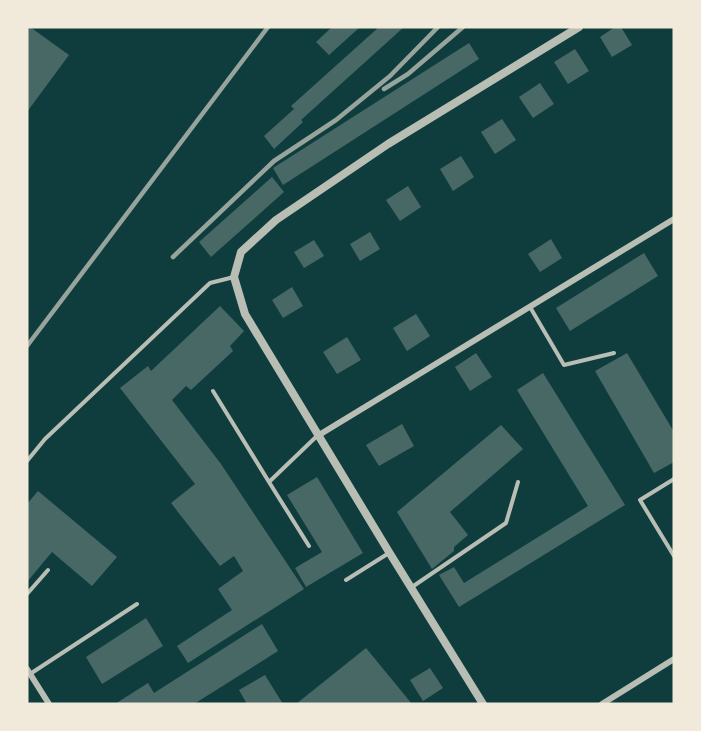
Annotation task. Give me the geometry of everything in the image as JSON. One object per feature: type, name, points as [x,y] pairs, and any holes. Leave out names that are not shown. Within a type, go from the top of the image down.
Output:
[{"type":"street","points":[[483,704],[245,314],[234,277],[241,252],[276,220],[388,144],[579,27]]},
{"type":"street","points":[[319,435],[674,219]]},
{"type":"street","points":[[602,704],[674,659]]},
{"type":"street","points":[[29,671],[49,704]]},
{"type":"lane","points":[[27,461],[45,439],[210,283],[234,277]]},
{"type":"lane","points":[[530,307],[564,365],[614,353]]},
{"type":"lane","points":[[213,391],[309,546]]},
{"type":"lane","points":[[269,482],[319,435]]},
{"type":"lane","points":[[674,479],[640,500],[674,556]]},
{"type":"lane","points":[[411,587],[506,524],[518,482]]},
{"type":"lane","points":[[346,580],[389,552]]},
{"type":"lane","points":[[27,594],[48,570]]},
{"type":"lane","points":[[29,671],[137,604]]},
{"type":"building","points":[[30,27],[69,55],[27,112],[27,31]]},
{"type":"building","points":[[332,27],[360,27],[329,55],[316,42]]},
{"type":"building","points":[[379,27],[404,27],[301,120],[303,122],[274,149],[264,136],[294,109],[291,106]]},
{"type":"building","points":[[615,27],[621,27],[632,45],[612,57],[600,37]]},
{"type":"building","points":[[469,43],[479,59],[283,185],[273,168]]},
{"type":"building","points":[[575,49],[589,71],[568,84],[554,62]]},
{"type":"building","points":[[540,83],[554,104],[533,118],[519,97]]},
{"type":"building","points":[[502,119],[516,140],[495,154],[481,132]]},
{"type":"building","points":[[461,156],[474,177],[453,191],[440,169]]},
{"type":"building","points":[[272,177],[284,192],[211,257],[199,242]]},
{"type":"building","points":[[408,186],[421,207],[400,221],[386,200]]},
{"type":"building","points":[[370,232],[380,249],[360,261],[350,244]]},
{"type":"building","points":[[551,239],[562,258],[540,272],[528,254]]},
{"type":"building","points":[[314,240],[324,256],[304,268],[294,252]]},
{"type":"building","points":[[644,253],[658,276],[570,331],[556,308]]},
{"type":"building","points":[[292,287],[303,306],[283,318],[272,300]]},
{"type":"building","points":[[220,306],[244,331],[230,346],[233,351],[191,390],[186,386],[172,400],[221,464],[304,589],[188,663],[177,646],[232,610],[218,589],[243,571],[234,556],[220,566],[171,503],[195,484],[120,388],[148,366],[151,371]]},
{"type":"building","points":[[416,314],[430,336],[407,351],[393,328]]},
{"type":"building","points":[[347,337],[361,360],[337,374],[323,352]]},
{"type":"building","points":[[476,353],[492,377],[470,391],[455,367]]},
{"type":"building","points":[[627,353],[674,432],[674,462],[654,473],[595,371]]},
{"type":"building","points":[[543,373],[625,505],[459,607],[439,575],[454,567],[464,583],[588,506],[517,390]]},
{"type":"building","points":[[402,424],[414,446],[379,466],[366,445]]},
{"type":"building","points":[[501,425],[523,449],[450,512],[468,535],[454,547],[454,551],[432,569],[397,512]]},
{"type":"building","points":[[317,477],[363,553],[306,587],[295,568],[322,552],[287,495]]},
{"type":"building","points":[[38,491],[117,557],[92,586],[52,552],[27,582],[27,504]]},
{"type":"building","points":[[146,618],[163,646],[102,684],[86,657]]},
{"type":"building","points":[[262,624],[278,651],[194,704],[115,704],[148,683],[154,693]]},
{"type":"building","points":[[366,648],[412,704],[296,704]]},
{"type":"building","points":[[430,668],[443,688],[423,701],[410,680]]},
{"type":"building","points":[[265,675],[283,704],[247,704],[239,690]]},
{"type":"railway","points":[[27,346],[268,27]]},
{"type":"railway","points":[[173,257],[274,161],[336,120],[390,76],[438,27]]},
{"type":"railway","points":[[384,89],[408,74],[463,27]]}]
